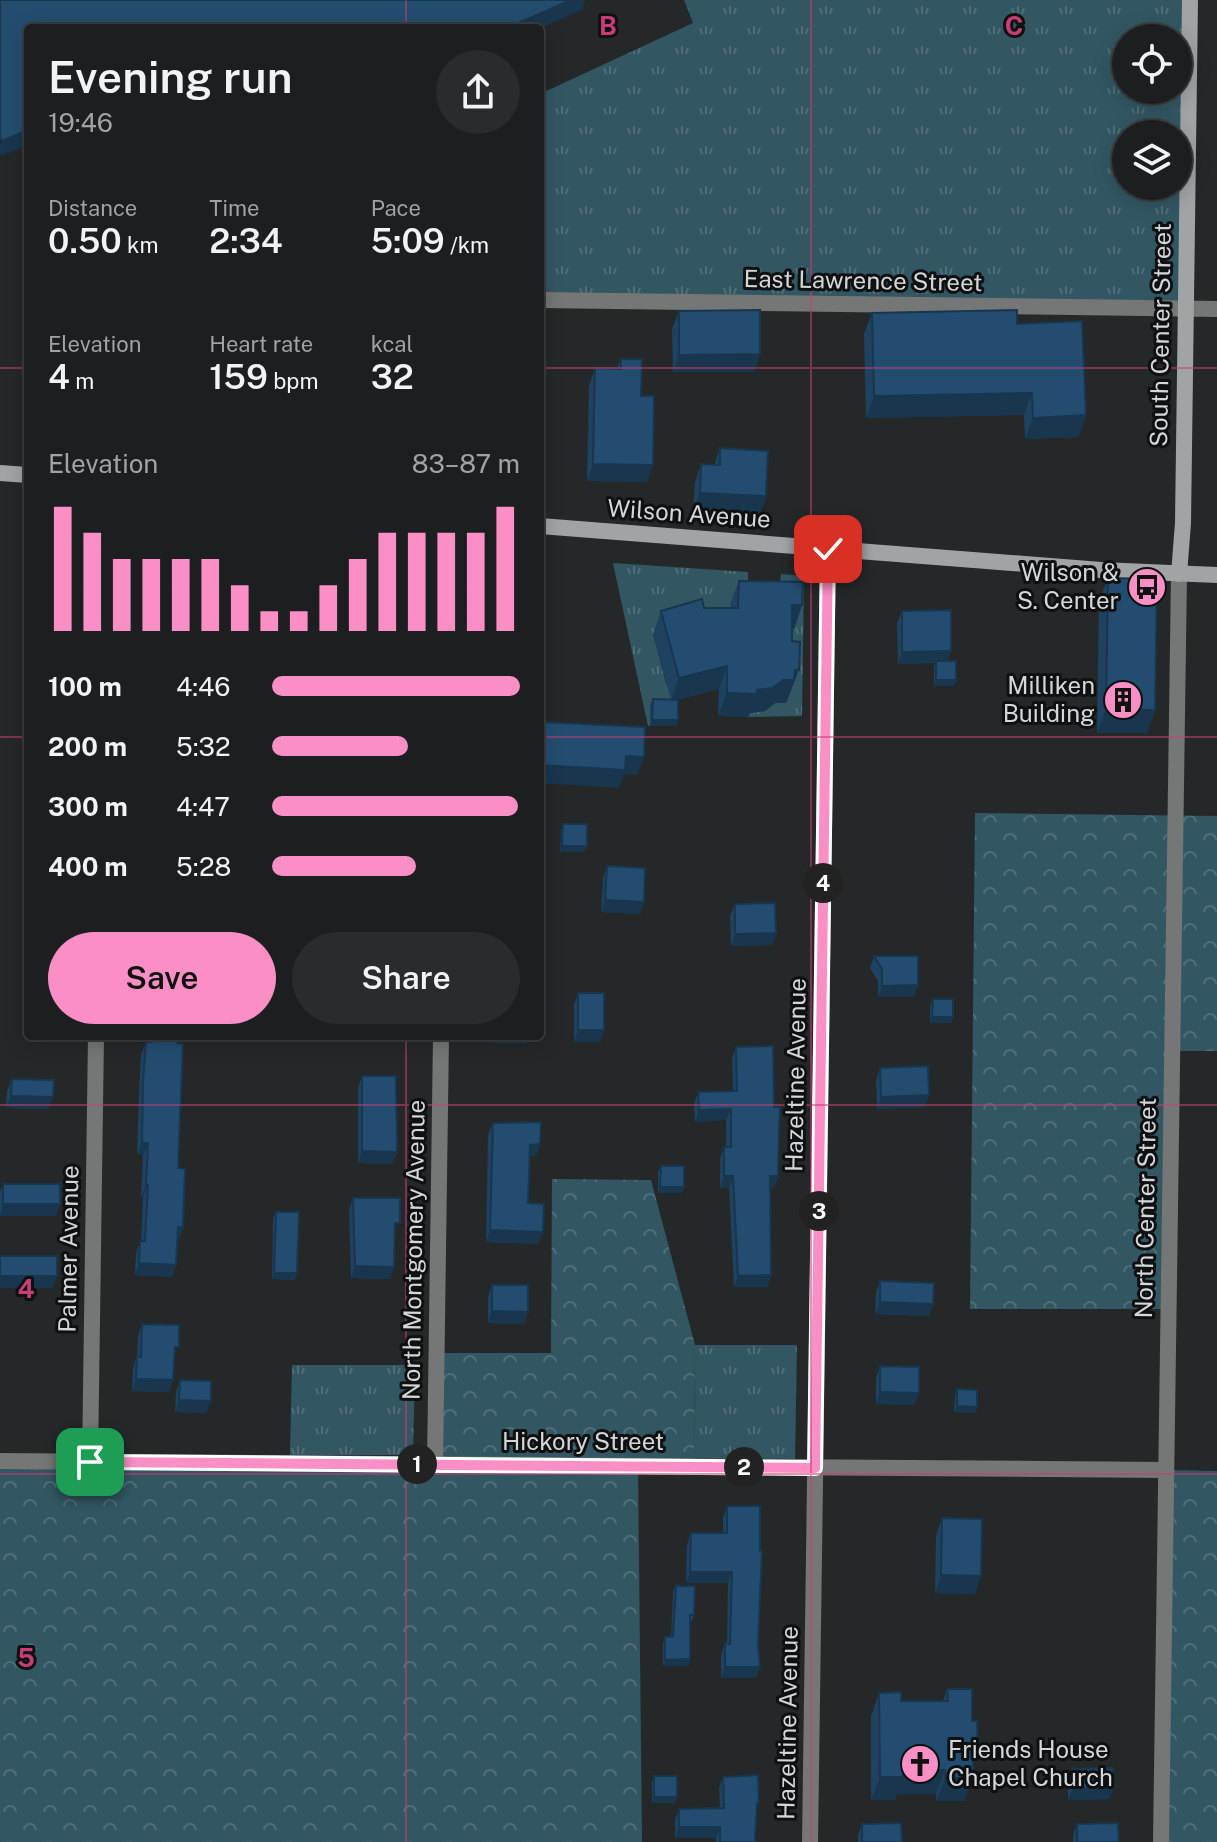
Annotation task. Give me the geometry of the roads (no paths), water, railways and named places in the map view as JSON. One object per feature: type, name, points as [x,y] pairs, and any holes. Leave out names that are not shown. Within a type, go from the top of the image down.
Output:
[{"type":"main road","name":"South Center Street","points":[[1179,574],[1183,523],[1190,0]]},
{"type":"main road","points":[[0,473],[24,475]]},
{"type":"main road","name":"Wilson Avenue","points":[[544,526],[1217,575]]},
{"type":"street","name":"East Lawrence Street","points":[[544,300],[1217,309]]},
{"type":"street","name":"Hazeltine Avenue","points":[[810,1842],[828,549]]},
{"type":"street","name":"North Center Street","points":[[1161,1842],[1179,574]]},
{"type":"street","name":"Palmer Avenue","points":[[90,1462],[96,1040]]},
{"type":"street","name":"North Montgomery Avenue","points":[[435,1464],[441,1040]]},
{"type":"street","name":"Hickory Street","points":[[0,1461],[1166,1470]]},
{"type":"place","name":"Wilson & S. Center","points":[[1147,587]]},
{"type":"place","name":"Milliken Building","points":[[1123,700]]},
{"type":"place","name":"Friends House Chapel Church","points":[[920,1764]]}]
